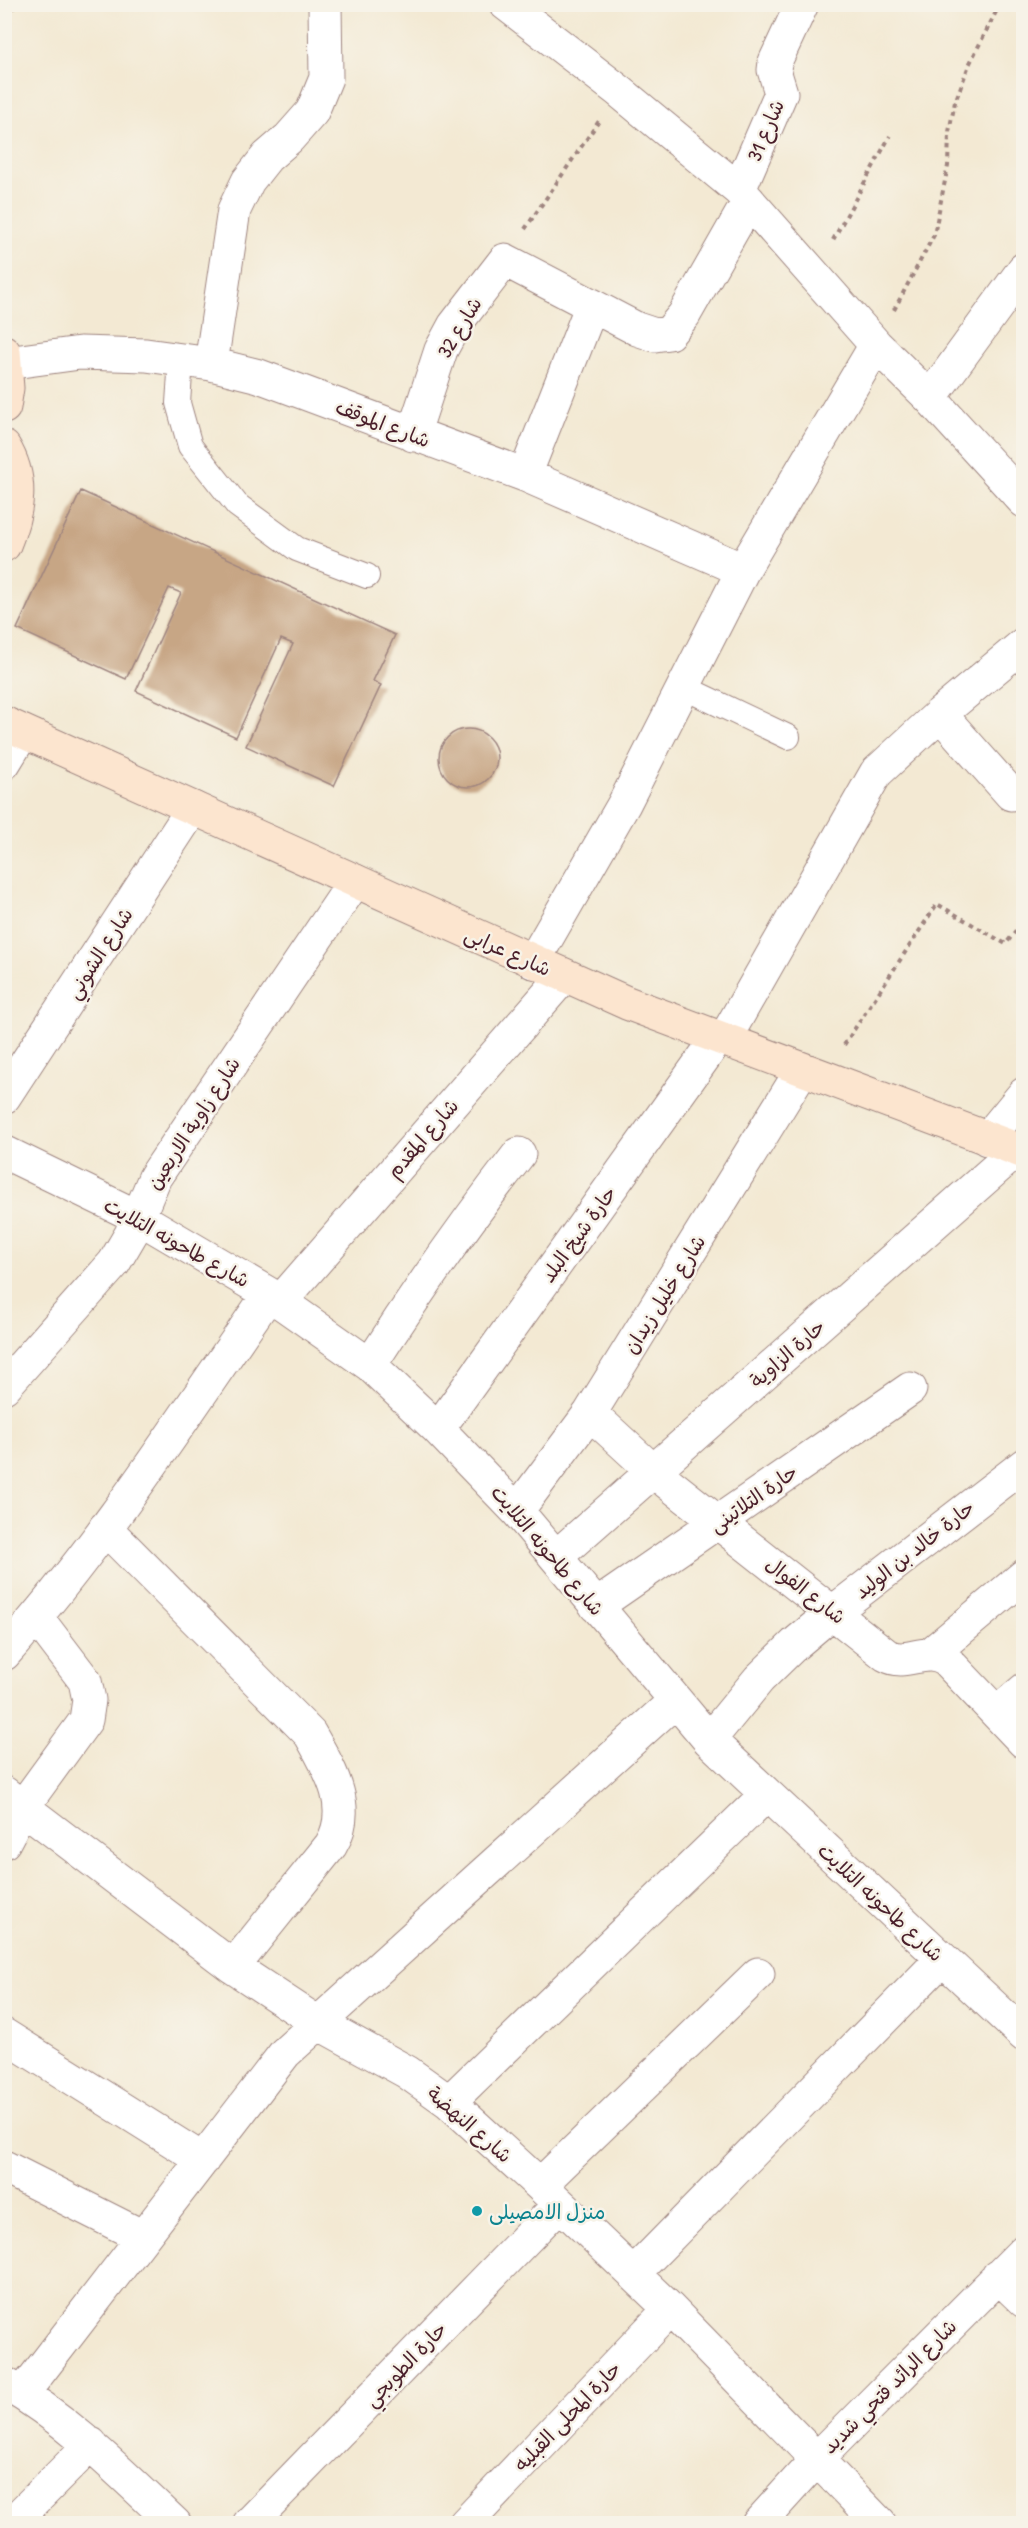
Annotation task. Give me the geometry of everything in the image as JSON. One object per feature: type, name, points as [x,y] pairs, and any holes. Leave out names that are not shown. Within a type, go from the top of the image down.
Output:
[{"type":"street","points":[[196,362],[234,210],[248,181],[267,157],[289,138],[312,112],[326,78],[325,4]]},
{"type":"street","points":[[506,4],[619,91],[744,196],[876,345],[930,398],[1023,501]]},
{"type":"street","name":"شارع 31","points":[[592,305],[638,329],[655,335],[669,333],[684,315],[744,196],[782,93],[774,70],[775,62],[802,4]]},
{"type":"street","points":[[505,260],[592,305],[525,475]]},
{"type":"street","name":"شارع 32","points":[[413,435],[441,350],[454,326],[505,260]]},
{"type":"street","points":[[930,398],[1023,269]]},
{"type":"street","points":[[533,962],[624,804],[743,570],[876,345]]},
{"type":"street","name":"شارع الموقف","points":[[5,358],[80,354],[146,355],[196,362],[259,376],[525,475],[743,570]]},
{"type":"street","points":[[4,407],[5,358]]},
{"type":"street","points":[[4,447],[16,476],[18,497],[15,518],[4,544]]},
{"type":"street","name":"حارة شيخ البلد","points":[[438,1429],[721,1039],[876,773],[940,714],[1023,644]]},
{"type":"street","points":[[940,714],[1011,794]]},
{"type":"street","points":[[4,763],[14,727]]},
{"type":"street","name":"شارع عرابى","points":[[14,727],[627,1003],[1020,1151]]},
{"type":"street","name":"شارع الشوني","points":[[4,1097],[193,808]]},
{"type":"street","name":"شارع زاوية الاربعين","points":[[9,1375],[114,1263],[138,1218],[155,1177],[355,881]]},
{"type":"street","name":"شارع المقدم","points":[[4,1654],[37,1618],[275,1297],[564,976]]},
{"type":"street","name":"شارع خليل زيدان","points":[[517,1511],[590,1413],[812,1074]]},
{"type":"street","points":[[987,1139],[1023,1094]]},
{"type":"street","name":"حارة الزاوية","points":[[556,1556],[1020,1151]]},
{"type":"street","name":"شارع طاحونه التلايت","points":[[4,1152],[138,1218],[275,1297],[370,1365],[438,1429],[517,1511],[709,1740],[1023,2035]]},
{"type":"street","points":[[370,1365],[466,1222],[519,1154]]},
{"type":"street","name":"حارة التلاتينى","points":[[596,1606],[910,1389]]},
{"type":"street","name":"شارع الفوال","points":[[590,1413],[653,1471],[893,1659],[932,1653]]},
{"type":"street","name":"حارة خالد بن الوليد","points":[[709,1740],[759,1679],[833,1612],[1023,1465]]},
{"type":"street","points":[[105,1528],[310,1734],[328,1766],[342,1813],[340,1831],[332,1845],[233,1967]]},
{"type":"street","points":[[1023,1576],[932,1653],[946,1660],[1023,1742]]},
{"type":"street","points":[[4,1842],[13,1800],[86,1720],[89,1700],[85,1681],[37,1618]]},
{"type":"street","points":[[997,1713],[1023,1690]]},
{"type":"street","points":[[175,2523],[91,2444],[14,2388],[143,2236],[285,2053],[675,1701]]},
{"type":"street","points":[[449,2102],[766,1795]]},
{"type":"street","name":"شارع النهضة","points":[[13,1800],[233,1967],[318,2023],[398,2067],[449,2102],[550,2194],[670,2309],[879,2523]]},
{"type":"street","points":[[633,2274],[942,1959]]},
{"type":"street","name":"حارة الطوبجي","points":[[249,2523],[550,2194],[758,1974]]},
{"type":"street","points":[[4,2035],[203,2160]]},
{"type":"street","points":[[4,2167],[143,2236]]},
{"type":"street","name":"شارع الرائد فتحي شديد","points":[[758,2523],[817,2459],[1023,2251]]},
{"type":"street","points":[[998,2276],[1023,2301]]},
{"type":"street","name":"حارة المحلى القبليه","points":[[465,2523],[670,2309]]},
{"type":"street","points":[[11,2523],[91,2444]]},
{"type":"lane","points":[[196,362],[178,403],[190,446],[237,505],[297,549],[367,576]]},
{"type":"lane","points":[[683,687],[788,737]]},
{"type":"path","points":[[4,10],[27,4]]},
{"type":"path","points":[[876,345],[934,235],[943,200],[948,166],[949,132],[955,102],[969,65],[1000,4]]},
{"type":"path","points":[[505,260],[619,91]]},
{"type":"path","points":[[814,275],[890,136]]},
{"type":"path","points":[[812,1074],[937,904],[1006,944],[1023,918]]},
{"type":"building","points":[[81,491],[395,635],[373,681],[381,685],[334,786],[246,746],[293,644],[281,639],[236,737],[136,691],[181,593],[169,588],[126,679],[17,629]]},
{"type":"building","points":[[468,729],[479,731],[492,742],[497,758],[495,769],[484,782],[468,787],[457,785],[444,774],[439,758],[441,747],[452,734]]},
{"type":"place","name":"منزل الامصيلى","points":[[477,2211]]}]
